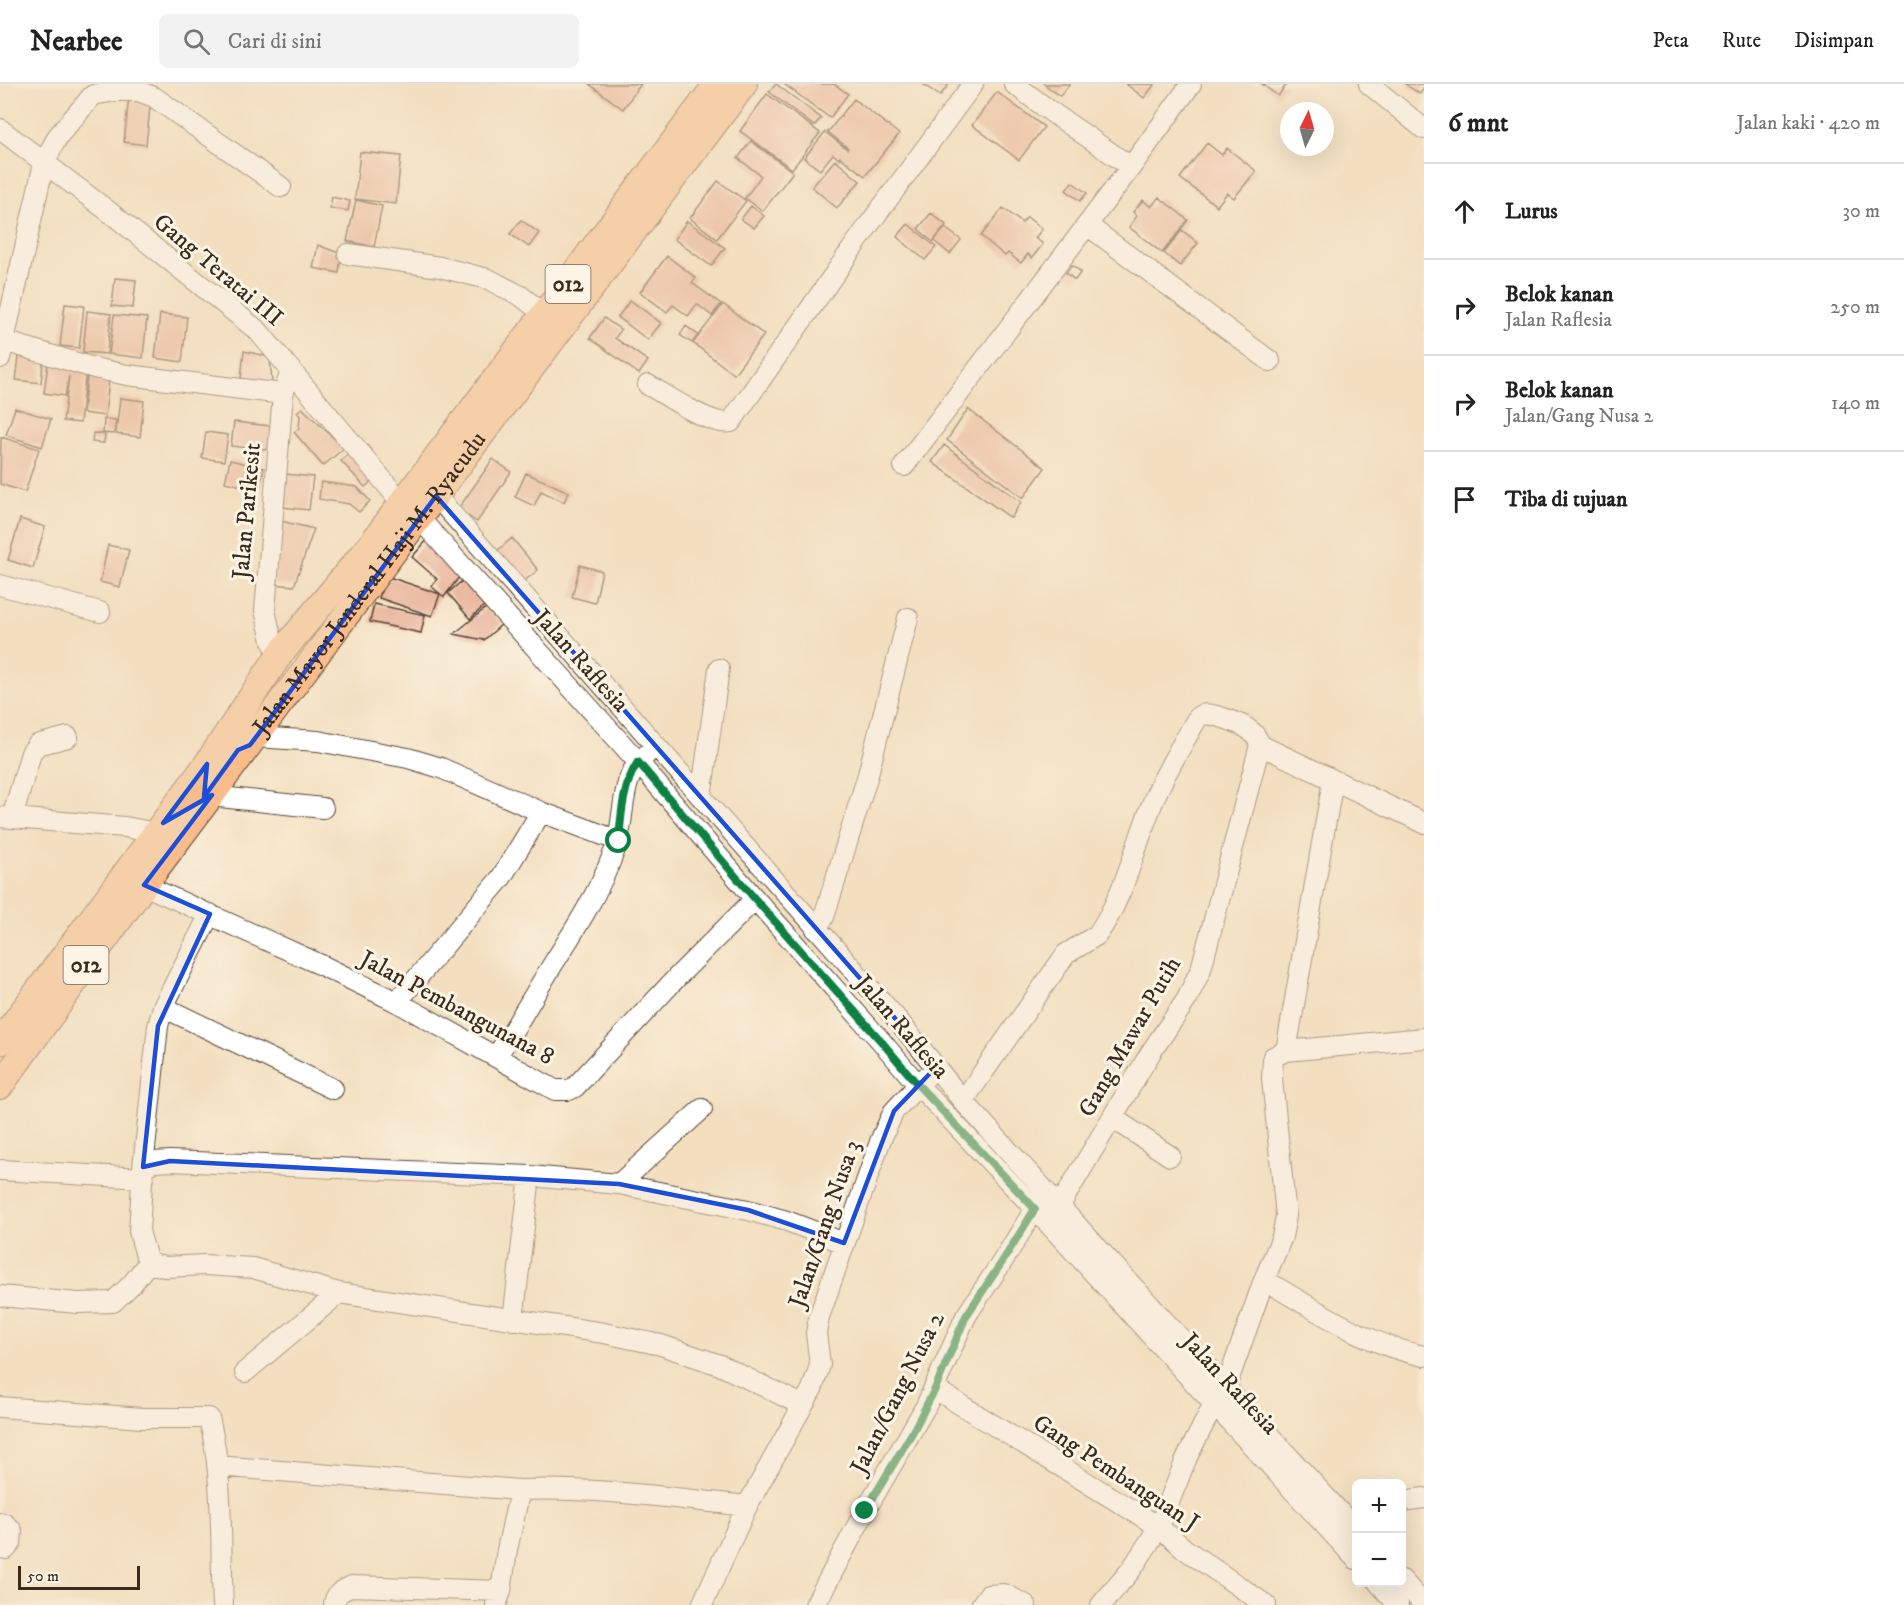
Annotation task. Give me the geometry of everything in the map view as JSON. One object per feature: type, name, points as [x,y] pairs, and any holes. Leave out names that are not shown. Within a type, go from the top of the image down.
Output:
[{"type":"main road","name":"Jalan Mayor Jenderal Haji M. Ryacudu","points":[[0,1086],[144,885],[164,834],[211,796],[252,741],[419,502],[545,315],[717,84]]},
{"type":"main road","name":"Jalan Mayor Jenderal Haji M. Ryacudu","points":[[0,1042],[164,834],[280,654],[372,543],[419,502],[744,84]]},
{"type":"main road","points":[[207,764],[209,775],[217,777],[238,750],[252,741]]},
{"type":"street","points":[[648,385],[712,420],[731,422],[868,226],[973,84]]},
{"type":"street","points":[[1014,84],[1131,167]]},
{"type":"street","points":[[904,466],[1131,167],[1191,84]]},
{"type":"street","points":[[1370,84],[1424,129]]},
{"type":"street","points":[[280,187],[154,97],[138,91],[115,91],[93,95],[48,153],[2,350],[127,375],[283,394]]},
{"type":"street","name":"Gang Teratai III","points":[[0,129],[48,153],[112,214],[258,331],[291,371],[419,502]]},
{"type":"street","points":[[1087,225],[1270,361]]},
{"type":"street","points":[[348,254],[440,267],[488,279],[521,296],[545,315]]},
{"type":"street","name":"Jalan Parikesit","points":[[280,654],[272,641],[265,610],[283,394],[291,371]]},
{"type":"street","name":"Jalan Raflesia","points":[[419,502],[648,754],[755,899],[874,1032],[927,1076],[963,1101],[1018,1176],[1035,1209],[1336,1515],[1352,1527]]},
{"type":"street","name":"Jalan Raflesia","points":[[419,502],[648,754],[701,797],[816,929],[927,1076],[1018,1176],[1059,1207],[1220,1396]]},
{"type":"street","points":[[0,585],[100,612]]},
{"type":"street","points":[[816,929],[824,917],[861,799],[908,618]]},
{"type":"street","points":[[701,797],[719,669]]},
{"type":"street","points":[[963,1101],[1066,954],[1090,940],[1100,930],[1115,903],[1153,801],[1200,715],[1225,719],[1248,729],[1260,745],[1424,823]]},
{"type":"street","points":[[68,736],[37,745],[31,753],[6,818],[114,826],[164,834]]},
{"type":"street","points":[[252,741],[318,741],[408,758],[441,768],[541,812],[619,841]]},
{"type":"street","name":"Gang Mawar Putih","points":[[1059,1207],[1151,1052],[1187,999],[1201,969],[1260,745]]},
{"type":"street","points":[[496,1057],[588,908],[619,841],[631,772],[648,754]]},
{"type":"street","points":[[1286,1051],[1333,780]]},
{"type":"street","points":[[211,796],[323,808]]},
{"type":"street","points":[[397,1002],[501,878],[541,812]]},
{"type":"street","name":"Jalan Pembangunana 8","points":[[144,885],[397,1002],[555,1090],[569,1090],[574,1087],[680,974],[755,899]]},
{"type":"street","points":[[148,1263],[139,1231],[156,1047],[164,1007],[210,914]]},
{"type":"street","points":[[164,1007],[333,1089]]},
{"type":"street","points":[[1101,1605],[1131,1570],[1159,1527],[1187,1457],[1220,1396],[1282,1237],[1286,1216],[1273,1057],[1286,1051],[1424,1038]]},
{"type":"street","name":"Jalan/Gang Nusa 3","points":[[702,1605],[747,1506],[812,1389],[818,1374],[820,1365],[816,1333],[844,1243],[881,1139],[894,1112],[927,1076]]},
{"type":"street","points":[[619,1184],[702,1109]]},
{"type":"street","points":[[1113,1118],[1170,1156]]},
{"type":"street","points":[[0,1170],[143,1172],[154,1162],[171,1161],[530,1176],[619,1184],[748,1210],[787,1221],[844,1243]]},
{"type":"street","points":[[513,1320],[530,1176]]},
{"type":"street","name":"Jalan/Gang Nusa 2","points":[[815,1605],[865,1511],[912,1433],[935,1389],[966,1316],[1035,1209]]},
{"type":"street","points":[[148,1263],[165,1267],[205,1265],[253,1268],[339,1293],[604,1333],[661,1345],[720,1365],[802,1405]]},
{"type":"street","points":[[0,1296],[78,1303],[113,1302],[132,1284],[148,1263]]},
{"type":"street","points":[[1264,1280],[1378,1343],[1424,1356]]},
{"type":"street","points":[[245,1372],[339,1293]]},
{"type":"street","name":"Gang Pembanguan J","points":[[935,1389],[1159,1527],[1258,1602]]},
{"type":"street","points":[[0,1407],[141,1418],[209,1418],[215,1443],[217,1467],[223,1605]]},
{"type":"street","points":[[217,1467],[520,1490],[615,1492],[747,1506]]},
{"type":"street","points":[[334,1605],[338,1593],[352,1586],[498,1598],[520,1490]]},
{"type":"street","points":[[1406,1500],[1424,1498]]},
{"type":"street","name":"Jalan Raflesia","points":[[1336,1515],[1352,1550]]},
{"type":"street","points":[[0,1523],[5,1524],[12,1531],[11,1543],[6,1549],[0,1548]]},
{"type":"street","points":[[1406,1585],[1424,1605]]},
{"type":"street","points":[[1382,1587],[1398,1605]]},
{"type":"street","points":[[981,1605],[988,1595],[1004,1594],[1026,1605]]},
{"type":"highlighted area","points":[[436,496],[937,1066],[894,1111],[844,1243],[748,1210],[619,1184],[170,1161],[143,1167],[158,1026],[210,914],[144,885],[212,795],[163,823],[207,764],[204,797],[238,750],[250,745]]},
{"type":"building","points":[[589,84],[641,84],[623,109]]},
{"type":"building","points":[[776,84],[821,118],[814,126],[769,92]]},
{"type":"building","points":[[784,84],[834,84],[848,94],[830,118]]},
{"type":"building","points":[[923,84],[949,84],[940,96]]},
{"type":"building","points":[[1044,84],[1070,84],[1060,96]]},
{"type":"building","points":[[1126,84],[1155,84],[1144,98]]},
{"type":"building","points":[[1262,84],[1287,84],[1278,96]]},
{"type":"building","points":[[1405,84],[1424,84],[1424,88],[1420,94]]},
{"type":"building","points":[[997,92],[1044,127],[1019,160],[972,125]]},
{"type":"building","points":[[767,94],[820,133],[792,169],[740,131]]},
{"type":"building","points":[[129,96],[151,98],[146,145],[124,142]]},
{"type":"building","points":[[854,99],[899,134],[865,176],[833,154],[820,170],[804,158],[825,132],[848,148],[828,132]]},
{"type":"building","points":[[751,141],[793,172],[763,211],[745,198],[761,176],[738,158]]},
{"type":"building","points":[[1207,143],[1222,155],[1227,148],[1256,171],[1234,198],[1227,193],[1217,206],[1180,178]]},
{"type":"building","points":[[360,152],[401,156],[396,204],[355,199]]},
{"type":"building","points":[[835,160],[860,181],[837,208],[812,187]]},
{"type":"building","points":[[718,181],[746,201],[717,239],[690,218]]},
{"type":"building","points":[[1072,182],[1087,193],[1080,201],[1066,190]]},
{"type":"building","points":[[332,197],[350,201],[348,211],[330,208]]},
{"type":"building","points":[[1159,197],[1188,220],[1162,253],[1129,227],[1137,216],[1133,212],[1143,200],[1151,207]]},
{"type":"building","points":[[356,200],[382,206],[374,247],[347,241]]},
{"type":"building","points":[[751,206],[764,216],[754,228],[741,219]]},
{"type":"building","points":[[1003,208],[1022,223],[1027,217],[1042,229],[1035,238],[1043,244],[1032,258],[1028,254],[1021,263],[1008,253],[1005,256],[981,236]]},
{"type":"building","points":[[931,213],[946,225],[933,242],[918,229]]},
{"type":"building","points":[[521,220],[539,233],[529,247],[510,234]]},
{"type":"building","points":[[687,221],[725,248],[711,266],[674,239]]},
{"type":"building","points":[[908,224],[936,247],[925,260],[897,237]]},
{"type":"building","points":[[945,228],[961,240],[950,254],[934,241]]},
{"type":"building","points":[[1182,230],[1198,243],[1180,266],[1164,253]]},
{"type":"building","points":[[318,245],[341,254],[339,273],[313,268]]},
{"type":"building","points":[[667,256],[696,278],[692,283],[721,304],[712,316],[697,304],[688,316],[673,305],[667,312],[640,292]]},
{"type":"building","points":[[1072,265],[1081,272],[1075,280],[1066,273]]},
{"type":"building","points":[[115,278],[136,280],[133,308],[112,306]]},
{"type":"building","points":[[630,300],[661,323],[648,340],[618,317]]},
{"type":"building","points":[[65,304],[84,306],[79,348],[60,346]]},
{"type":"building","points":[[723,304],[764,335],[734,374],[693,343]]},
{"type":"building","points":[[87,311],[111,314],[107,354],[83,352]]},
{"type":"building","points":[[160,314],[187,317],[182,362],[155,358]]},
{"type":"building","points":[[114,315],[147,318],[143,358],[109,354]]},
{"type":"building","points":[[604,318],[621,330],[615,338],[648,361],[639,374],[590,338]]},
{"type":"building","points":[[686,326],[698,335],[692,343],[680,335]]},
{"type":"building","points":[[244,351],[270,357],[272,383],[241,379]]},
{"type":"building","points":[[19,356],[43,362],[41,383],[16,380]]},
{"type":"building","points":[[48,364],[86,371],[80,423],[63,421],[69,376],[65,396],[44,393]]},
{"type":"building","points":[[87,377],[109,380],[105,416],[83,413]]},
{"type":"building","points":[[120,398],[144,401],[140,437],[116,434]]},
{"type":"building","points":[[15,408],[51,419],[42,447],[6,435]]},
{"type":"building","points":[[302,408],[344,448],[323,466],[294,432],[299,428],[300,416],[297,412]]},
{"type":"building","points":[[968,409],[1045,468],[1023,498],[947,440]]},
{"type":"building","points":[[104,419],[116,420],[114,434],[103,433]]},
{"type":"building","points":[[234,422],[271,426],[268,450],[231,446]]},
{"type":"building","points":[[206,432],[228,435],[224,461],[202,458]]},
{"type":"building","points":[[93,433],[105,434],[104,443],[92,442]]},
{"type":"building","points":[[1,437],[39,449],[25,492],[0,484]]},
{"type":"building","points":[[944,445],[1021,502],[1011,518],[932,462]]},
{"type":"building","points":[[351,452],[375,478],[365,487],[341,461]]},
{"type":"building","points":[[493,459],[511,472],[477,522],[458,509]]},
{"type":"building","points":[[230,460],[264,468],[259,490],[225,482]]},
{"type":"building","points":[[526,473],[569,492],[564,502],[541,491],[534,506],[515,497]]},
{"type":"building","points":[[285,474],[313,477],[309,510],[282,507]]},
{"type":"building","points":[[321,482],[357,487],[370,501],[359,512],[349,504],[319,499]]},
{"type":"building","points":[[20,519],[45,527],[33,568],[8,560]]},
{"type":"building","points":[[281,521],[314,529],[294,586],[273,584]]},
{"type":"building","points":[[429,538],[463,572],[444,597],[431,586],[437,579],[412,557]]},
{"type":"building","points":[[512,538],[538,570],[523,582],[497,551]]},
{"type":"building","points":[[108,545],[129,550],[120,587],[100,582]]},
{"type":"building","points":[[580,565],[602,571],[595,603],[572,597]]},
{"type":"building","points":[[386,576],[440,594],[432,616],[379,598]]},
{"type":"building","points":[[462,581],[484,606],[470,619],[448,593]]},
{"type":"building","points":[[374,604],[425,615],[421,633],[370,622]]},
{"type":"building","points":[[487,607],[502,624],[484,640],[454,634]]},
{"type":"route","points":[[619,841],[621,818],[631,772],[638,762],[918,1085],[1035,1209],[966,1316],[935,1389],[912,1433],[865,1511]]}]
